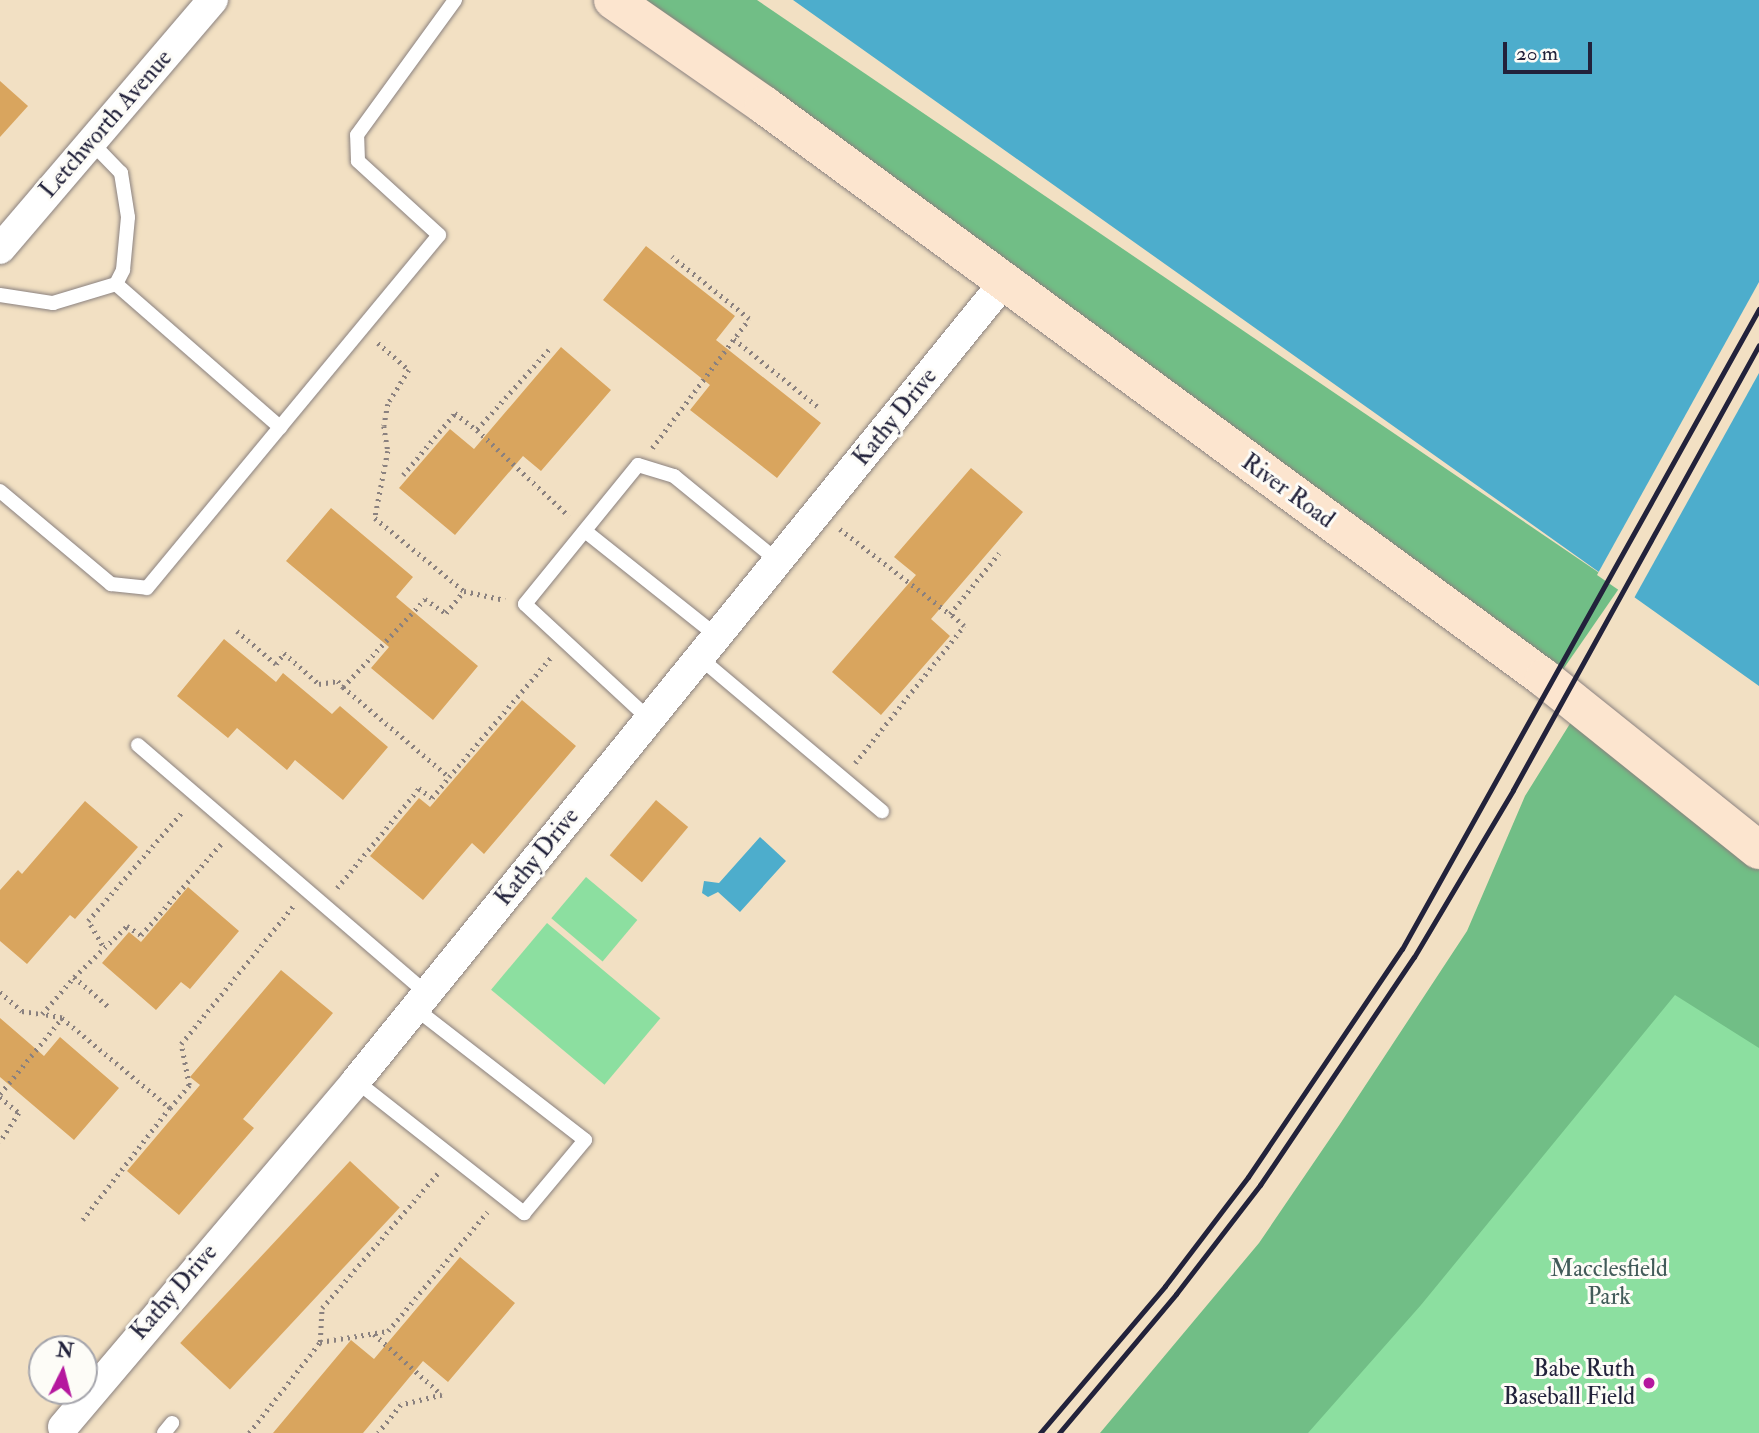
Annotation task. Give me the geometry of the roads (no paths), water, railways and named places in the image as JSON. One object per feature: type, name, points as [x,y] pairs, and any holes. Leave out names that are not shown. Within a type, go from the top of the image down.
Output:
[{"type":"main road","name":"River Road","points":[[613,0],[1005,281],[1580,704],[1759,850]]},
{"type":"street","name":"Letchworth Avenue","points":[[0,249],[213,0]]},
{"type":"street","name":"Kathy Drive","points":[[61,1430],[356,1081],[1005,281]]},
{"type":"lane","points":[[0,491],[111,584],[147,588],[439,235],[358,161],[357,135],[456,0]]},
{"type":"lane","points":[[0,295],[53,303],[116,284],[123,270],[128,217],[121,173],[90,141]]},
{"type":"lane","points":[[116,284],[280,427]]},
{"type":"lane","points":[[649,719],[525,604],[638,466],[674,476],[778,561]]},
{"type":"lane","points":[[585,531],[882,811]]},
{"type":"lane","points":[[138,745],[324,905],[420,1000],[585,1140],[524,1213],[356,1081]]},
{"type":"water","points":[[793,0],[1759,0],[1759,686],[1620,587]]},
{"type":"water","points":[[760,837],[786,861],[740,912],[718,892],[708,897],[702,893],[704,881],[719,883]]},
{"type":"railway","points":[[1040,1433],[1165,1286],[1248,1177],[1402,949],[1759,309]]},
{"type":"railway","points":[[1059,1433],[1176,1294],[1260,1185],[1414,957],[1513,790],[1759,345]]},
{"type":"place","name":"Babe Ruth Baseball Field","points":[[1649,1383]]},
{"type":"park label","name":"Macclesfield Park","points":[[1609,1283]]}]
